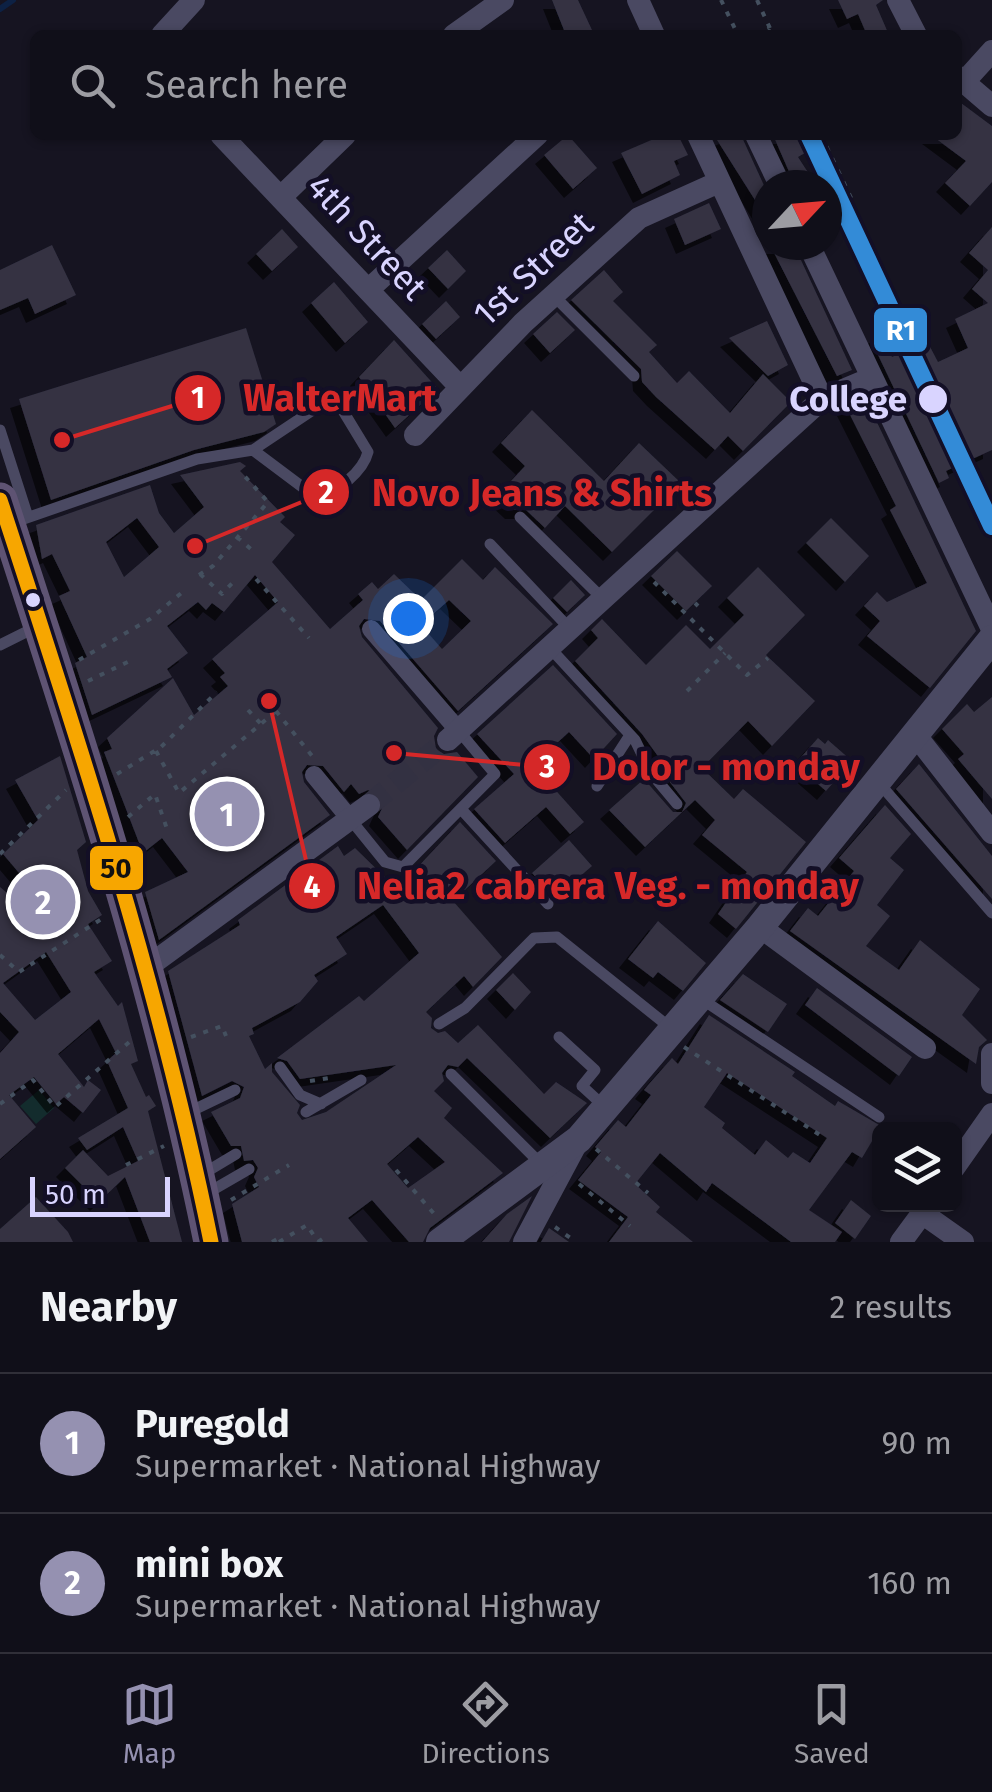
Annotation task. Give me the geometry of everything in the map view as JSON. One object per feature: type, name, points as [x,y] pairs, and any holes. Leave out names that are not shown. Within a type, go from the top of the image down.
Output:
[{"type":"main road","points":[[12,513],[40,625],[146,968],[175,1031],[185,1126],[203,1208]]},
{"type":"street","points":[[167,30],[194,0]]},
{"type":"street","points":[[461,30],[503,0]]},
{"type":"street","points":[[638,0],[652,30]]},
{"type":"street","points":[[898,0],[913,30]]},
{"type":"street","points":[[962,78],[992,50]]},
{"type":"street","points":[[962,80],[992,106]]},
{"type":"street","name":"4th Street","points":[[227,140],[460,387]]},
{"type":"street","points":[[282,196],[340,140]]},
{"type":"street","points":[[368,290],[531,140]]},
{"type":"street","points":[[700,140],[822,399]]},
{"type":"street","points":[[758,140],[773,170]]},
{"type":"street","name":"1st Street","points":[[415,435],[554,295],[639,218],[719,182]]},
{"type":"street","points":[[816,260],[992,629]]},
{"type":"street","points":[[371,630],[453,735],[822,399],[872,378]]},
{"type":"street","points":[[444,1238],[552,1168],[580,1138],[760,927],[992,639]]},
{"type":"street","points":[[914,734],[992,833]]},
{"type":"street","points":[[146,968],[360,813],[314,774]]},
{"type":"street","points":[[760,927],[925,1048]]},
{"type":"street","points":[[992,1054],[992,1082]]},
{"type":"street","points":[[962,1157],[992,1114]]},
{"type":"street","points":[[524,1242],[539,1216],[552,1168]]},
{"type":"street","points":[[901,1242],[923,1212]]},
{"type":"street","points":[[929,1212],[964,1242]]},
{"type":"lane","points":[[554,295],[634,376]]},
{"type":"lane","points":[[0,430],[12,513],[197,459],[253,450],[334,396],[368,452],[365,464],[329,494],[317,498],[253,450]]},
{"type":"lane","points":[[520,517],[604,600]]},
{"type":"lane","points":[[490,544],[571,630]]},
{"type":"lane","points":[[0,644],[40,625]]},
{"type":"lane","points":[[550,648],[630,735],[652,773],[677,804]]},
{"type":"lane","points":[[360,813],[385,862],[403,867],[495,774],[453,735]]},
{"type":"lane","points":[[597,786],[630,735]]},
{"type":"lane","points":[[876,780],[992,912]]},
{"type":"lane","points":[[462,808],[548,904]]},
{"type":"lane","points":[[438,1024],[465,1008],[534,938],[557,937],[670,1034]]},
{"type":"lane","points":[[700,998],[879,1117]]},
{"type":"lane","points":[[559,1037],[594,1070],[582,1086],[606,1108]]},
{"type":"lane","points":[[280,1067],[300,1094],[321,1108]]},
{"type":"lane","points":[[451,1074],[552,1168]]},
{"type":"lane","points":[[306,1112],[321,1108],[360,1080]]},
{"type":"lane","points":[[185,1126],[235,1090]]},
{"type":"lane","points":[[203,1208],[236,1154]]},
{"type":"lane","points":[[203,1208],[248,1169]]},
{"type":"path","points":[[722,0],[736,30]]},
{"type":"path","points":[[757,0],[770,28],[766,30]]},
{"type":"path","points":[[823,140],[852,200]]},
{"type":"path","points":[[236,579],[222,594],[199,574],[268,502],[240,471]]},
{"type":"path","points":[[237,537],[254,552]]},
{"type":"path","points":[[640,568],[747,675],[768,658]]},
{"type":"path","points":[[256,580],[309,638]]},
{"type":"path","points":[[56,671],[121,638],[186,590]]},
{"type":"path","points":[[687,691],[724,653]]},
{"type":"path","points":[[95,678],[134,659]]},
{"type":"path","points":[[120,773],[156,750],[218,692]]},
{"type":"path","points":[[248,710],[261,724]]},
{"type":"path","points":[[156,750],[178,793],[276,712],[300,747],[322,768],[314,774]]},
{"type":"path","points":[[0,854],[74,783]]},
{"type":"path","points":[[132,814],[154,794],[168,832]]},
{"type":"path","points":[[0,955],[19,972],[128,904]]},
{"type":"path","points":[[0,1104],[33,1080],[55,1107],[130,1040],[222,1026],[226,1036]]},
{"type":"path","points":[[670,1034],[823,1137]]},
{"type":"path","points":[[293,1083],[346,1076],[360,1080]]},
{"type":"path","points":[[126,1165],[185,1126]]},
{"type":"path","points":[[580,1138],[648,1193]]},
{"type":"path","points":[[203,1208],[288,1165]]},
{"type":"path","points":[[552,1168],[630,1226]]},
{"type":"path","points":[[396,1170],[444,1238]]},
{"type":"path","points":[[539,1216],[576,1242]]},
{"type":"path","points":[[279,1241],[307,1225],[318,1242],[328,1235]]},
{"type":"green space","points":[[39,1090],[54,1108],[36,1124],[20,1106]]},
{"type":"building","points":[[552,0],[578,0],[592,30],[564,30]]},
{"type":"building","points":[[838,0],[883,0],[876,5],[887,30],[865,30],[858,14],[847,19]]},
{"type":"building","points":[[962,104],[992,126],[992,182],[970,206],[945,183],[966,161],[938,140],[962,140]]},
{"type":"building","points":[[562,140],[572,140],[597,168],[573,189],[544,155]]},
{"type":"building","points":[[651,140],[680,140],[688,155],[674,161],[680,175],[642,194],[621,153]]},
{"type":"building","points":[[717,140],[743,140],[757,170],[752,170],[752,195]]},
{"type":"building","points":[[775,140],[798,140],[805,153],[798,157],[806,170],[788,170]]},
{"type":"building","points":[[709,203],[721,229],[685,245],[674,219]]},
{"type":"building","points":[[992,227],[992,450],[946,471],[949,478],[939,483],[870,338],[881,333],[892,357],[927,341],[938,362],[968,348],[955,319],[988,303],[972,289],[988,270],[969,253]]},
{"type":"building","points":[[282,229],[298,247],[272,271],[256,254]]},
{"type":"building","points":[[52,245],[76,295],[35,314],[28,298],[0,310],[0,270]]},
{"type":"building","points":[[447,250],[466,271],[448,289],[428,268]]},
{"type":"building","points":[[778,260],[801,260],[852,370],[837,376]]},
{"type":"building","points":[[604,270],[623,292],[613,301],[657,345],[649,352],[677,383],[689,371],[730,413],[763,374],[791,402],[743,451],[728,436],[715,450],[656,397],[642,382],[641,369],[571,300]]},
{"type":"building","points":[[334,282],[368,322],[345,343],[311,303]]},
{"type":"building","points":[[446,301],[460,317],[436,339],[422,324]]},
{"type":"building","points":[[557,312],[575,330],[550,353],[533,334]]},
{"type":"building","points":[[767,321],[788,365],[768,376],[729,338]]},
{"type":"building","points":[[246,328],[276,424],[264,432],[194,450],[51,500],[19,399]]},
{"type":"building","points":[[394,340],[438,389],[395,428],[359,377]]},
{"type":"building","points":[[865,397],[976,631],[930,688],[867,636],[880,621],[864,606],[877,592],[887,602],[927,583],[890,510],[896,506],[845,405]]},
{"type":"building","points":[[532,410],[604,481],[639,443],[681,483],[612,552],[565,506],[545,528],[526,510],[514,510],[498,495],[525,466],[501,443]]},
{"type":"building","points":[[240,462],[246,466],[240,471],[285,517],[280,522],[295,535],[272,562],[330,629],[363,600],[358,594],[372,582],[378,589],[394,574],[421,600],[462,559],[483,580],[495,567],[553,624],[458,711],[380,621],[364,619],[359,626],[362,637],[438,728],[434,736],[436,749],[444,754],[457,752],[478,777],[407,850],[378,817],[384,804],[380,795],[368,790],[359,794],[351,784],[344,792],[323,766],[307,765],[302,772],[304,782],[330,815],[159,940],[145,892],[188,872],[162,838],[143,853],[104,752],[112,749],[107,738],[173,678],[194,715],[228,686],[220,677],[225,673],[212,659],[278,602],[255,575],[224,612],[212,603],[206,610],[198,602],[167,626],[188,653],[167,669],[172,677],[92,715],[75,663],[87,657],[59,596],[70,591],[52,554],[42,559],[36,525],[150,485],[159,513],[174,533],[204,507],[180,475]],"holes":[[[137,518],[159,547],[124,577],[106,542]],[[449,600],[471,621],[442,649],[421,625]]]},
{"type":"building","points":[[831,518],[869,556],[845,582],[806,543]]},
{"type":"building","points":[[677,551],[712,586],[686,611],[651,576]]},
{"type":"building","points":[[758,567],[805,615],[766,655],[815,701],[772,746],[748,721],[702,768],[734,799],[743,789],[806,842],[736,929],[718,914],[747,872],[702,835],[715,820],[695,800],[645,847],[609,810],[644,779],[673,812],[682,812],[686,803],[659,768],[660,759],[642,734],[575,661],[598,638],[591,630],[602,619],[646,665],[686,625],[710,649],[744,615],[727,598]]},
{"type":"building","points":[[571,580],[585,595],[567,612],[553,598]]},
{"type":"building","points":[[553,665],[617,734],[594,759],[569,732],[533,765],[584,822],[570,834],[546,807],[505,843],[474,809],[514,774],[477,734]]},
{"type":"building","points":[[992,697],[992,799],[958,759],[964,754],[942,729],[967,704],[974,712]]},
{"type":"building","points":[[818,738],[825,744],[828,740],[852,761],[826,791],[795,764]]},
{"type":"building","points":[[60,756],[86,842],[77,850],[88,891],[102,915],[88,924],[112,961],[94,972],[118,1006],[122,1002],[138,1061],[131,1064],[146,1097],[149,1095],[156,1106],[148,1111],[182,1242],[150,1242],[125,1177],[99,1202],[65,1168],[83,1150],[108,1176],[138,1161],[123,1127],[87,1150],[78,1138],[128,1108],[107,1061],[116,1053],[99,1019],[58,1054],[84,1087],[88,1080],[101,1090],[83,1113],[64,1097],[56,1104],[34,1077],[9,1095],[36,1127],[0,1159],[0,1053],[19,1032],[0,1012],[0,887],[56,934],[64,926],[3,854],[38,820],[15,780]],"holes":[[[46,952],[71,992],[35,1020],[3,983]]]},
{"type":"building","points":[[919,764],[992,856],[992,899],[896,789]]},
{"type":"building","points":[[885,805],[911,834],[890,858],[904,870],[877,905],[890,916],[866,946],[899,970],[920,940],[980,989],[962,1015],[987,1040],[979,1047],[976,1064],[790,931],[808,908],[818,916],[854,871],[839,858]]},
{"type":"building","points":[[460,822],[496,861],[453,901],[502,957],[473,987],[464,976],[426,1012],[432,1018],[431,1028],[438,1033],[445,1031],[458,1043],[478,1025],[544,1094],[556,1082],[587,1103],[550,1138],[467,1058],[458,1067],[448,1065],[442,1073],[444,1081],[434,1091],[452,1108],[444,1118],[503,1173],[430,1228],[423,1242],[409,1242],[372,1200],[348,1218],[368,1242],[242,1242],[232,1204],[259,1187],[254,1177],[258,1168],[253,1160],[244,1161],[241,1146],[231,1146],[211,1112],[240,1098],[244,1087],[232,1081],[202,1096],[168,971],[240,925],[238,920],[338,846],[344,856],[355,848],[397,889]],"holes":[[[383,905],[419,953],[364,1001],[359,996],[277,1058],[287,1061],[300,1079],[396,1065],[326,1112],[302,1120],[297,1113],[300,1105],[272,1072],[272,1063],[265,1069],[249,1036],[254,1034],[252,1028],[300,1002],[318,981],[314,975],[347,954],[336,937]],[[418,1137],[445,1162],[408,1188],[387,1164]]]},
{"type":"building","points":[[569,840],[592,866],[555,898],[532,873]]},
{"type":"building","points":[[658,921],[706,963],[683,991],[658,972],[653,978],[628,959]]},
{"type":"building","points":[[513,973],[531,992],[515,1010],[496,990]]},
{"type":"building","points":[[743,974],[787,1004],[768,1032],[720,1000]]},
{"type":"building","points":[[817,988],[912,1057],[899,1076],[805,1005]]},
{"type":"building","points":[[709,1015],[795,1072],[792,1076],[835,1106],[838,1101],[874,1122],[872,1141],[862,1158],[852,1152],[809,1210],[842,1232],[835,1242],[791,1242],[712,1183],[706,1192],[660,1153],[635,1184],[660,1207],[656,1212],[693,1242],[609,1242],[628,1217],[578,1180],[601,1152],[595,1147],[618,1120],[626,1127],[651,1095],[644,1090],[672,1058],[678,1064]],"holes":[[[727,1073],[827,1138],[810,1163],[793,1152],[788,1158],[766,1140],[755,1155],[722,1128],[725,1123],[704,1107]]]},
{"type":"building","points":[[532,1196],[509,1242],[482,1242],[507,1214]]},
{"type":"building","points":[[36,1197],[73,1242],[0,1242],[0,1229]]},
{"type":"building","points":[[851,1200],[871,1216],[855,1239],[835,1223]]},
{"type":"building","points":[[549,1228],[569,1242],[541,1242]]},
{"type":"waterway","points":[[0,9],[13,0]]},
{"type":"tunnel","points":[[369,805],[448,740]]},
{"type":"transit line","name":"R1","points":[[811,140],[992,526]]},
{"type":"transit line","name":"50","points":[[0,500],[143,961],[211,1242]]},
{"type":"place","name":"College","points":[[933,399]]},
{"type":"place","name":"WalterMart","points":[[62,440]]},
{"type":"place","name":"Novo Jeans & Shirts","points":[[195,546]]},
{"type":"place","name":"Nelia2 cabrera Veg. - monday","points":[[269,701]]},
{"type":"place","name":"Dolor - monday","points":[[394,753]]},
{"type":"place","name":"Puregold","points":[[227,814]]},
{"type":"place","name":"mini box","points":[[43,902]]}]
